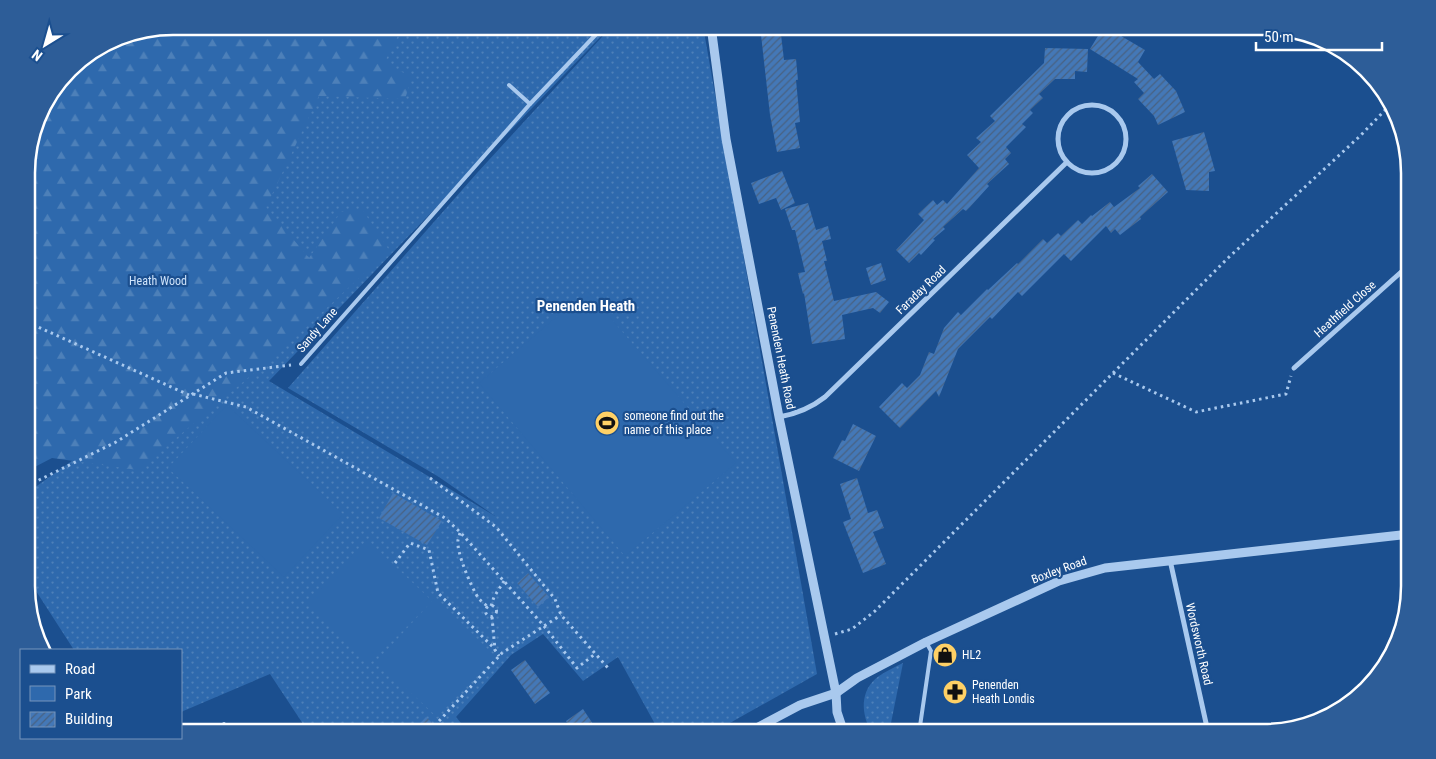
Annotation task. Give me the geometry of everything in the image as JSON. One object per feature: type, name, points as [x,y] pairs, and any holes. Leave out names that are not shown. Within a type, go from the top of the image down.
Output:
[{"type":"street","name":"Penenden Heath Road","points":[[713,35],[726,139],[779,417],[825,636],[836,692],[837,712],[841,724]]},
{"type":"street","points":[[1090,105],[1109,109],[1117,115],[1122,123],[1126,142],[1123,152],[1111,167],[1093,173],[1083,172],[1067,162],[1061,154],[1058,145],[1060,126],[1065,117],[1081,106],[1090,105]]},
{"type":"street","name":"Faraday Road","points":[[779,417],[793,414],[825,398],[1067,162]]},
{"type":"street","name":"Heathfield Close","points":[[1294,368],[1401,272]]},
{"type":"street","name":"Boxley Road","points":[[764,724],[800,705],[836,692],[858,678],[926,642],[1058,581],[1105,568],[1401,535]]},
{"type":"street","name":"Wordsworth Road","points":[[1170,560],[1206,724]]},
{"type":"lane","name":"Sandy Lane","points":[[301,364],[530,104],[595,35]]},
{"type":"lane","points":[[510,85],[530,104]]},
{"type":"lane","points":[[920,724],[931,651],[926,642]]},
{"type":"path","points":[[825,636],[852,629],[875,611],[1228,258],[1386,109]]},
{"type":"path","points":[[35,326],[191,395],[246,407],[445,518],[544,626],[578,668],[595,654]]},
{"type":"path","name":"Sandy Lane","points":[[35,482],[116,442],[226,373],[301,364]]},
{"type":"path","points":[[1113,373],[1196,412],[1286,394],[1294,368]]},
{"type":"path","points":[[430,478],[496,527],[555,599],[561,615],[608,668]]},
{"type":"path","points":[[460,533],[458,549],[467,575],[472,588],[480,599],[497,610],[496,614],[492,617]]},
{"type":"path","points":[[395,563],[410,543],[430,550],[438,593],[499,656]]},
{"type":"path","points":[[492,617],[488,616],[486,610],[504,582]]},
{"type":"path","points":[[439,721],[499,656],[561,615]]},
{"type":"path","points":[[492,617],[495,651]]},
{"type":"green space","name":"Heath Wood","points":[[164,35],[398,35],[384,63],[412,77],[405,99],[319,96],[266,207],[309,258],[341,212],[362,209],[389,250],[286,346],[138,470],[52,458],[35,467],[35,164],[45,120],[63,89],[75,75],[104,53],[120,45]]},
{"type":"green space","points":[[275,35],[602,35],[269,381],[495,516],[439,477],[288,388],[477,173],[604,35],[705,35],[817,674],[728,724],[655,724],[618,657],[583,681],[543,634],[511,655],[456,717],[462,724],[303,724],[270,674],[182,712],[182,649],[73,649],[35,590],[35,487],[210,362]]},
{"type":"green space","name":"someone find out the name of this place","points":[[587,291],[736,463],[625,556],[479,383]]},
{"type":"green space","points":[[227,405],[343,514],[284,577],[168,468]]},
{"type":"green space","points":[[367,540],[430,599],[370,663],[307,604]]},
{"type":"green space","points":[[434,599],[494,655],[437,717],[377,661]]},
{"type":"green space","points":[[903,663],[891,724],[868,724],[864,711],[865,695],[873,682]]},
{"type":"building","points":[[761,35],[781,35],[784,60],[796,59],[800,122],[795,123],[800,148],[777,152],[770,115]]},
{"type":"building","points":[[1099,35],[1119,35],[1145,50],[1138,62],[1154,79],[1160,74],[1176,91],[1185,112],[1158,125],[1154,116],[1138,99],[1144,93],[1134,82],[1138,79],[1090,49]]},
{"type":"building","points":[[1045,48],[1088,49],[1087,72],[1075,71],[1075,79],[1055,79],[1039,94],[1043,98],[1030,110],[1033,113],[1022,124],[1026,127],[1006,147],[1011,153],[1005,159],[1009,164],[987,184],[989,186],[966,211],[963,209],[943,227],[945,229],[933,239],[935,240],[921,255],[919,253],[909,263],[896,250],[924,220],[918,214],[933,200],[937,205],[943,200],[947,204],[979,168],[967,155],[981,142],[976,138],[995,121],[990,116],[1044,63]]},
{"type":"building","points":[[1204,132],[1215,171],[1209,172],[1209,191],[1186,190],[1172,141]]},
{"type":"building","points":[[782,171],[795,203],[781,210],[776,198],[759,204],[751,183]]},
{"type":"building","points":[[1152,174],[1168,192],[1140,217],[1141,219],[1120,235],[1115,229],[1111,233],[1106,226],[1071,261],[1064,254],[1022,296],[1018,292],[992,319],[990,317],[958,349],[939,397],[936,391],[900,428],[879,407],[902,383],[907,388],[920,375],[929,352],[934,354],[944,328],[958,312],[961,315],[1043,239],[1047,243],[1058,233],[1061,236],[1078,220],[1082,224],[1091,215],[1110,202],[1114,207],[1140,188],[1138,186]]},
{"type":"building","points":[[808,203],[816,230],[828,226],[831,239],[822,241],[827,261],[824,261],[834,301],[876,292],[889,302],[880,313],[873,308],[842,315],[845,339],[812,344],[804,293],[798,273],[805,272],[795,230],[792,230],[785,209]]},
{"type":"building","points":[[881,263],[886,280],[871,285],[866,268]]},
{"type":"building","points":[[853,424],[876,436],[859,471],[833,458],[842,440],[845,441]]},
{"type":"building","points":[[857,478],[868,513],[877,510],[884,528],[873,532],[886,564],[863,573],[843,522],[851,519],[840,484]]},
{"type":"building","points":[[393,493],[442,521],[427,545],[379,518]]},
{"type":"building","points":[[528,573],[549,597],[538,607],[517,583]]},
{"type":"building","points":[[525,660],[550,693],[535,704],[511,670]]},
{"type":"building","points":[[583,709],[593,724],[568,724],[566,721]]},
{"type":"building","points":[[426,717],[433,724],[419,724]]},
{"type":"place","name":"someone find out the name of this place","points":[[607,423]]},
{"type":"place","name":"HL2","points":[[945,655]]},
{"type":"place","name":"Penenden Heath Londis","points":[[955,692]]},
{"type":"district","name":"Penenden Heath","points":[[586,306]]}]
